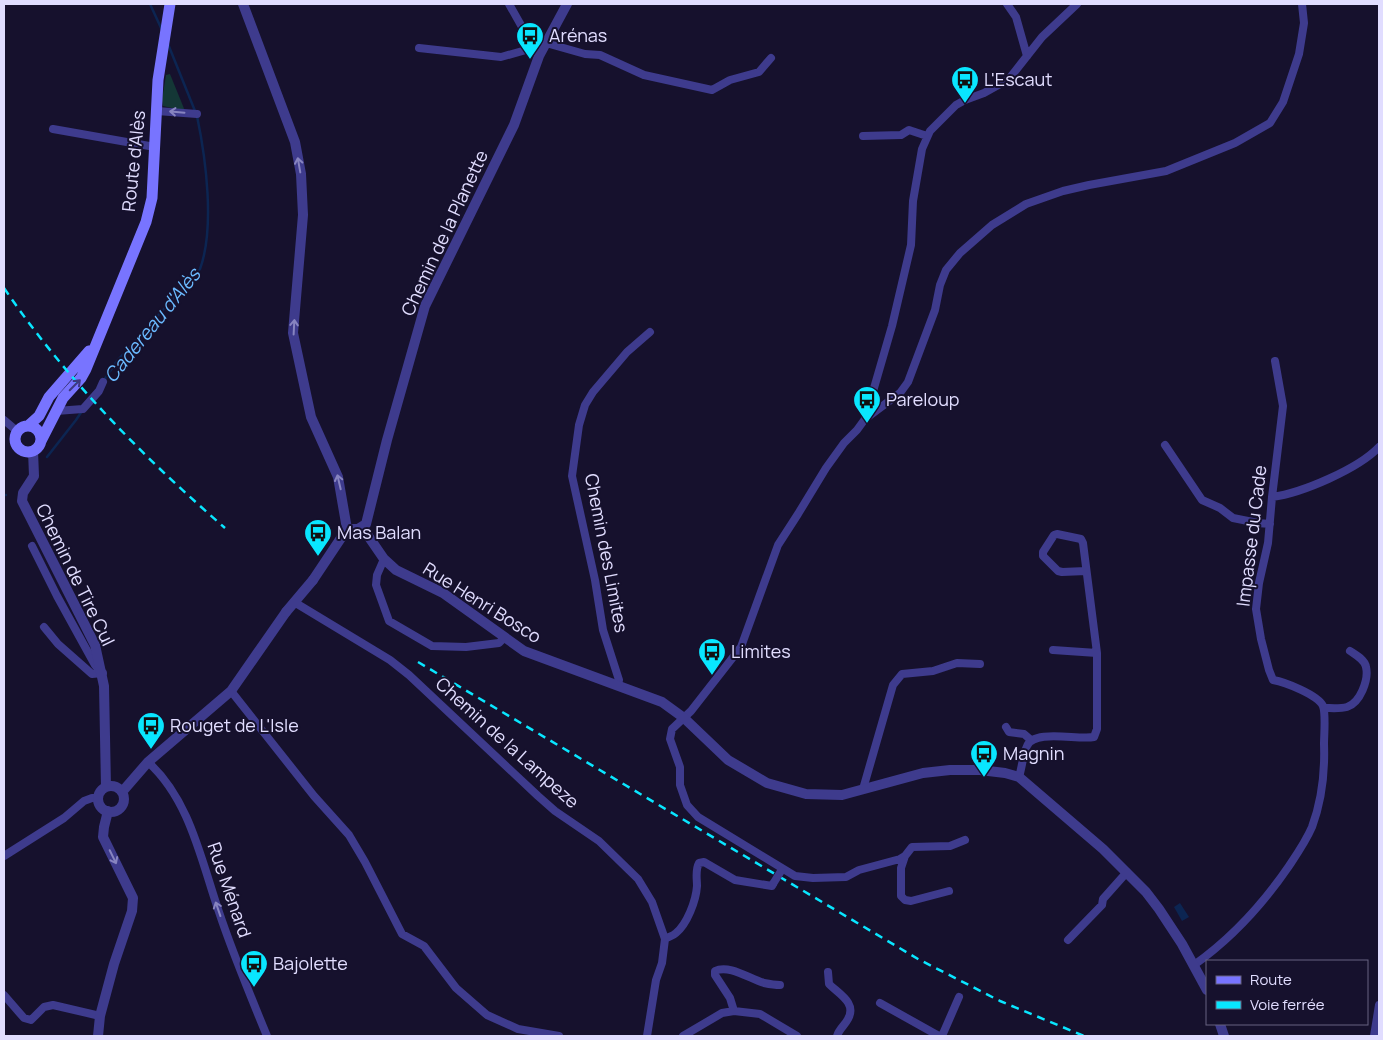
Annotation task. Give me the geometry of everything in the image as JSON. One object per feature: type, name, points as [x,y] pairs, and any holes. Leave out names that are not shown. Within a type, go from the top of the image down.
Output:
[{"type":"main road","name":"Route d'Alès","points":[[41,441],[56,411],[70,389],[81,378],[146,222],[152,198],[158,80],[170,4]]},
{"type":"main road","name":"Route d'Alès","points":[[29,425],[40,416],[49,397],[97,342]]},
{"type":"main road","points":[[29,425],[40,432],[40,446],[33,451],[21,451],[12,439],[22,427],[29,425]]},
{"type":"street","points":[[122,792],[148,762],[231,691],[286,612],[313,580],[347,530],[338,477],[311,417],[292,333],[303,215],[301,174],[295,142],[243,4]]},
{"type":"street","points":[[419,48],[501,57],[536,52],[509,4]]},
{"type":"street","name":"Chemin de la Planette","points":[[362,527],[366,524],[387,440],[425,306],[514,125],[536,52],[546,43],[567,4]]},
{"type":"street","points":[[1007,4],[1016,17],[1027,56]]},
{"type":"street","points":[[964,840],[950,846],[912,847],[900,859],[859,870],[846,877],[813,878],[795,876],[782,870],[698,817],[687,805],[680,785],[680,767],[670,739],[672,728],[684,718],[741,647],[778,545],[826,468],[865,419],[892,326],[911,245],[913,201],[922,149],[930,130],[956,105],[984,93],[1009,79],[1042,37],[1077,4]]},
{"type":"street","points":[[865,419],[900,393],[908,382],[933,316],[940,285],[946,270],[960,253],[992,225],[1026,204],[1063,192],[1098,183],[1166,171],[1234,143],[1270,123],[1284,102],[1299,54],[1304,23],[1302,4]]},
{"type":"street","points":[[546,43],[585,54],[600,55],[644,75],[712,90],[730,80],[759,72],[771,58]]},
{"type":"street","points":[[157,111],[197,114]]},
{"type":"street","points":[[53,128],[155,147]]},
{"type":"street","points":[[863,136],[901,135],[909,130],[927,136]]},
{"type":"street","name":"Chemin des Limites","points":[[618,685],[619,680],[603,630],[595,580],[572,476],[579,425],[585,405],[593,392],[627,352],[650,332]]},
{"type":"street","name":"Impasse du Cade","points":[[1275,361],[1283,406],[1268,543],[1259,583],[1256,609],[1268,670],[1273,680],[1315,698],[1324,708]]},
{"type":"street","points":[[56,411],[83,409],[99,391],[103,382]]},
{"type":"street","points":[[4,420],[12,439]]},
{"type":"street","points":[[1165,445],[1202,500],[1220,508],[1233,518],[1270,524]]},
{"type":"street","points":[[1272,497],[1288,495],[1357,465],[1372,455],[1379,447]]},
{"type":"street","name":"Chemin de Tire Cul","points":[[33,451],[34,476],[23,493],[23,506],[95,645],[103,673],[106,787]]},
{"type":"street","points":[[347,530],[362,527]]},
{"type":"street","name":"Rue Henri Bosco","points":[[362,527],[384,559],[396,570],[443,593],[524,651],[662,702],[684,718]]},
{"type":"street","points":[[1019,777],[1027,745],[1035,737],[1084,739],[1094,737],[1097,729],[1097,653],[1083,544],[1081,539],[1054,535],[1043,552],[1043,556],[1058,571],[1086,570]]},
{"type":"street","points":[[32,546],[81,640],[95,665],[103,673]]},
{"type":"street","points":[[384,559],[377,575],[376,585],[389,621],[432,646],[466,646],[499,643],[504,638]]},
{"type":"street","name":"Chemin de la Lampeze","points":[[294,602],[390,660],[409,675],[555,811],[599,840],[638,879],[652,902],[665,939]]},
{"type":"street","points":[[44,627],[58,644],[92,674],[103,673]]},
{"type":"street","points":[[1053,650],[1097,653]]},
{"type":"street","points":[[1194,965],[1258,909],[1298,853],[1312,828],[1320,801],[1325,769],[1324,708],[1348,706],[1358,700],[1363,689],[1366,668],[1362,660],[1350,651]]},
{"type":"street","points":[[863,789],[893,685],[902,674],[933,670],[957,664],[980,664]]},
{"type":"street","points":[[231,691],[314,796],[348,835],[365,862],[402,934],[424,946],[456,988],[487,1015],[518,1029],[559,1036]]},
{"type":"street","points":[[684,718],[728,760],[767,783],[806,794],[819,796],[842,795],[923,773],[950,770],[1005,772],[1019,777],[1127,872],[1159,908],[1206,988]]},
{"type":"street","points":[[1006,727],[1009,732],[1024,734],[1031,740]]},
{"type":"street","name":"Rue Ménard","points":[[148,762],[159,771],[172,788],[195,838],[219,912],[267,1036]]},
{"type":"street","points":[[106,787],[115,787],[122,792],[121,806],[115,810],[108,811],[100,805],[98,798],[100,791],[106,787]]},
{"type":"street","points":[[4,856],[64,818],[84,801],[98,798]]},
{"type":"street","points":[[98,1036],[100,1016],[114,964],[132,911],[133,898],[103,837],[108,811]]},
{"type":"street","points":[[905,856],[902,868],[901,896],[905,900],[911,901],[949,891]]},
{"type":"street","points":[[647,1036],[665,939],[676,933],[688,917],[697,888],[697,867],[699,863],[704,862],[735,880],[772,886],[782,870]]},
{"type":"street","points":[[1068,940],[1102,905],[1103,899],[1127,872]]},
{"type":"street","points":[[734,1011],[730,998],[715,976],[715,971],[720,969],[729,970],[765,983],[780,985]]},
{"type":"street","points":[[828,972],[829,984],[849,1001],[851,1011],[849,1018],[837,1036]]},
{"type":"street","points":[[4,995],[24,1018],[31,1020],[44,1007],[53,1005],[100,1016]]},
{"type":"street","points":[[880,1003],[940,1036],[959,998]]},
{"type":"street","points":[[1374,1036],[1379,1005]]},
{"type":"street","points":[[683,1036],[722,1013],[734,1011],[760,1014],[797,1036]]},
{"type":"green space","points":[[170,74],[185,111],[163,106],[162,100],[166,75]]},
{"type":"water","points":[[1180,903],[1189,917],[1182,921],[1174,907]]},
{"type":"waterway","name":"Cadereau d'Alès","points":[[150,4],[162,30]]},
{"type":"waterway","name":"Cadereau d'Alès","points":[[168,44],[195,111]]},
{"type":"waterway","name":"Cadereau d'Alès","points":[[104,380],[117,361],[200,269],[205,252],[207,234],[208,193],[197,116]]},
{"type":"waterway","name":"Cadereau d'Alès","points":[[47,457],[82,411]]},
{"type":"railway","points":[[4,288],[53,354],[79,385],[164,473],[225,528]]},
{"type":"railway","points":[[418,662],[918,959],[1000,1001],[1084,1036]]},
{"type":"place","name":"Arénas","points":[[530,60]]},
{"type":"place","name":"L'Escaut","points":[[965,104]]},
{"type":"place","name":"Pareloup","points":[[867,424]]},
{"type":"place","name":"Mas Balan","points":[[318,557]]},
{"type":"place","name":"Limites","points":[[712,676]]},
{"type":"place","name":"Rouget de L'Isle","points":[[151,750]]},
{"type":"place","name":"Magnin","points":[[984,778]]},
{"type":"place","name":"Bajolette","points":[[254,988]]}]
